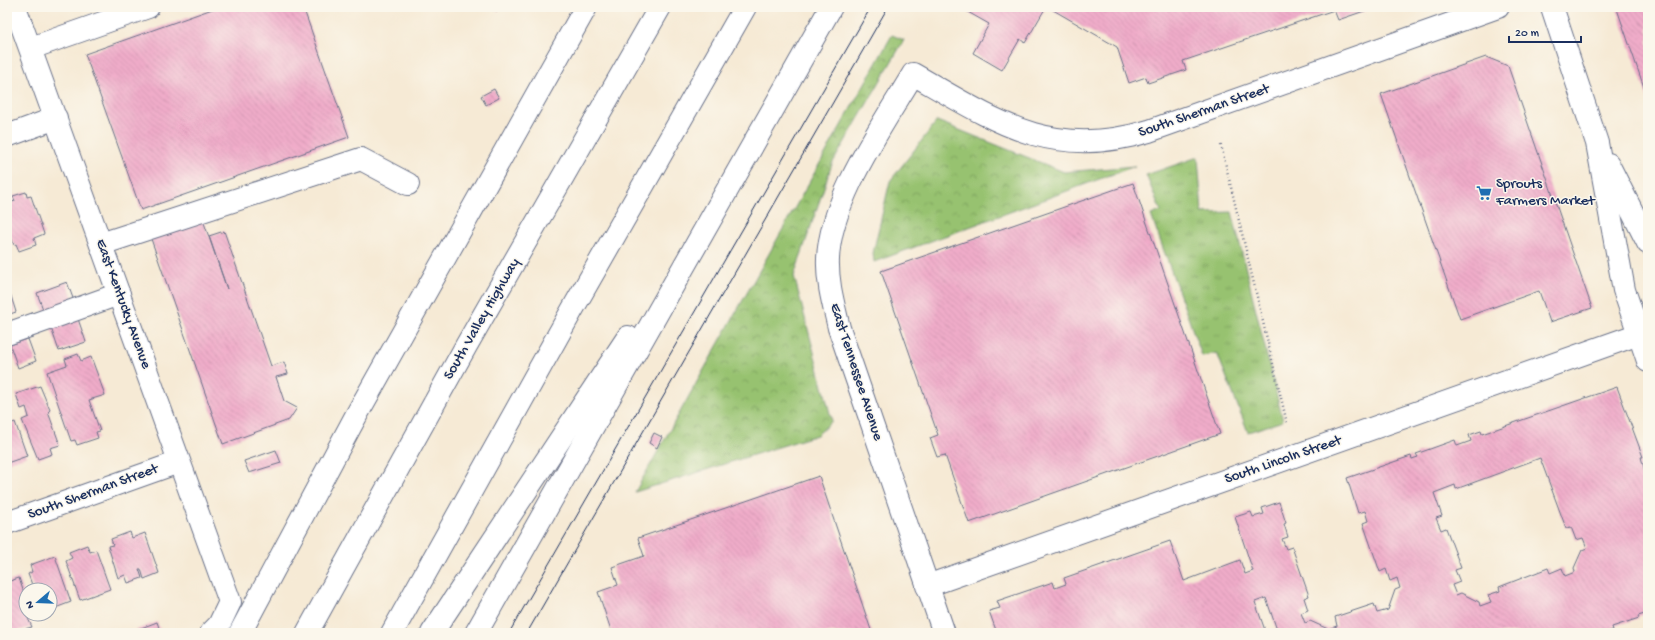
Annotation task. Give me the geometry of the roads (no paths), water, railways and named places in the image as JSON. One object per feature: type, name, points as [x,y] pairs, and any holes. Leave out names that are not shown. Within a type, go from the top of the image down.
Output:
[{"type":"main road","name":"East Kentucky Avenue","points":[[15,7],[230,602],[219,625],[211,633]]},
{"type":"main road","points":[[31,48],[148,7]]},
{"type":"main road","points":[[240,633],[357,414],[586,7]]},
{"type":"main road","name":"South Valley Highway","points":[[307,633],[466,346],[660,7]]},
{"type":"main road","points":[[392,633],[571,312],[745,7]]},
{"type":"main road","points":[[476,633],[831,7]]},
{"type":"main road","name":"South Sherman Street","points":[[914,74],[1005,125],[1030,134],[1056,140],[1103,142],[1125,138],[1149,131],[1498,7]]},
{"type":"main road","points":[[1552,7],[1597,143],[1624,290],[1643,334],[1648,361]]},
{"type":"main road","name":"East Tennessee Avenue","points":[[914,74],[851,181],[840,206],[832,232],[828,259],[830,289],[839,328],[944,633]]},
{"type":"main road","points":[[7,136],[56,118]]},
{"type":"main road","points":[[1597,143],[1648,243]]},
{"type":"main road","points":[[432,633],[750,151]]},
{"type":"main road","points":[[101,244],[361,159],[408,184]]},
{"type":"main road","points":[[7,334],[119,294]]},
{"type":"main road","name":"South Lincoln Street","points":[[927,586],[1643,334]]},
{"type":"main road","name":"South Sherman Street","points":[[7,523],[179,462]]},
{"type":"tram line","points":[[509,633],[871,7]]},
{"type":"tram line","points":[[527,633],[888,7]]},
{"type":"place","name":"Sprouts Farmers Market","points":[[1484,193]]}]
